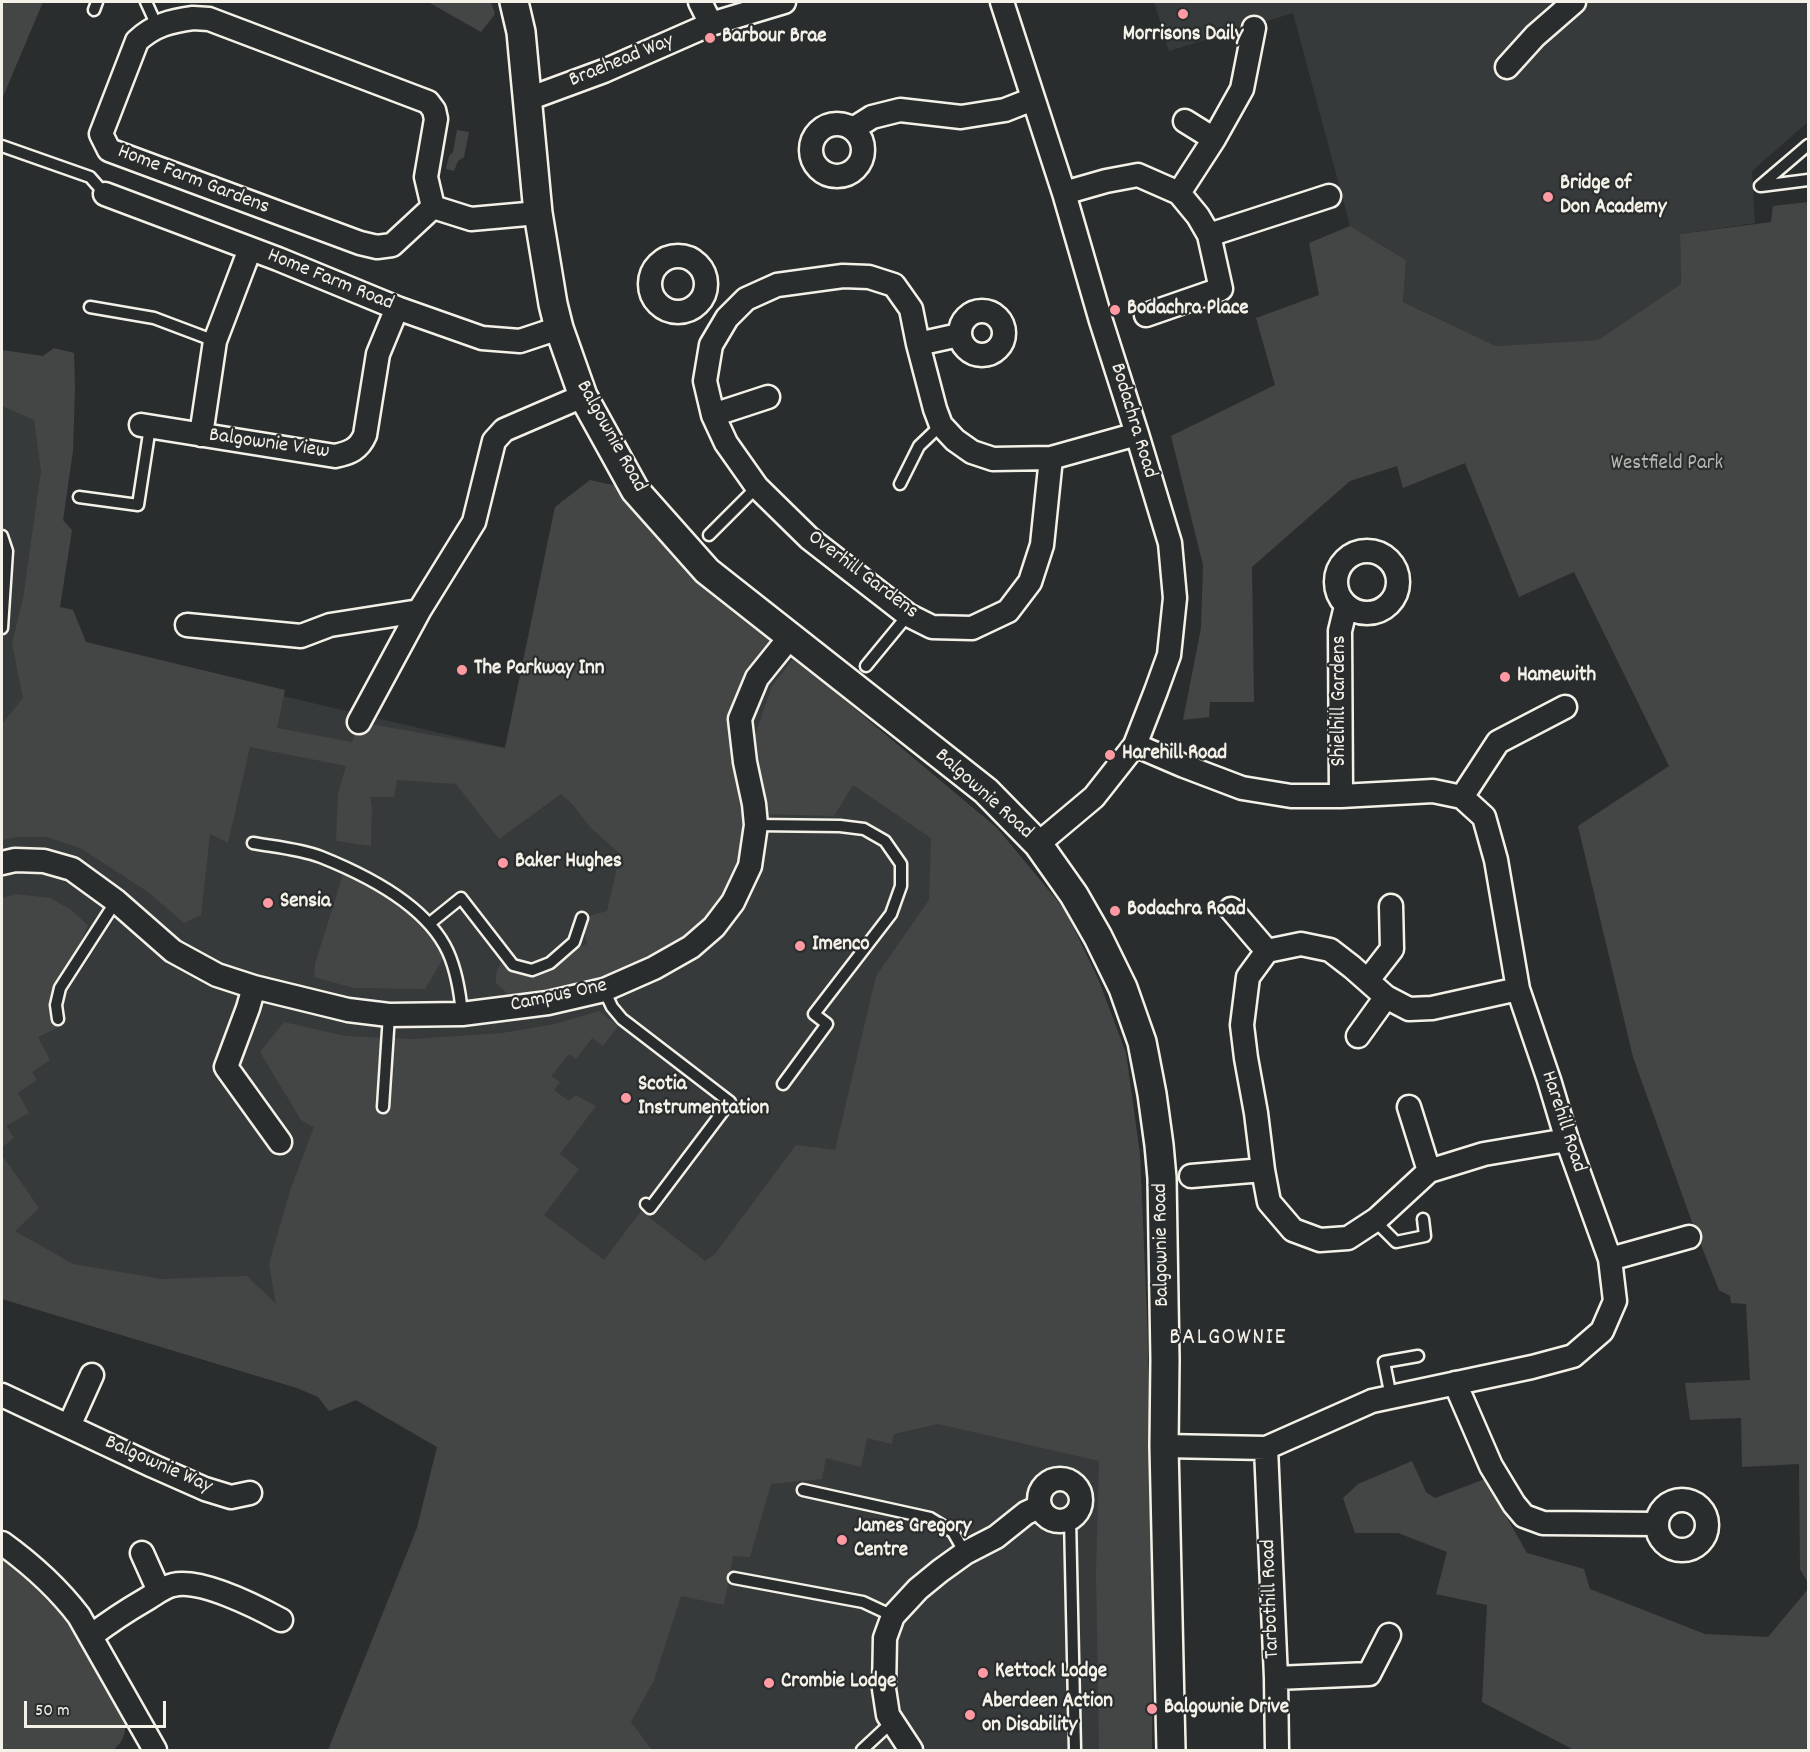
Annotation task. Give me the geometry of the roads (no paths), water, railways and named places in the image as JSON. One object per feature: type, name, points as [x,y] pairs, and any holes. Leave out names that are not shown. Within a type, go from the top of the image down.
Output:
[{"type":"street","name":"Balgownie Road","points":[[514,2],[521,32],[538,213],[559,328],[583,396],[635,490],[707,571],[986,791],[1038,844],[1074,895],[1123,988],[1142,1042],[1152,1094],[1162,1178],[1164,1446],[1171,1750]]},
{"type":"street","points":[[700,2],[711,24]]},
{"type":"street","name":"Braehead Way","points":[[528,99],[604,71],[711,24],[784,2]]},
{"type":"street","name":"Bodachra Road","points":[[1002,2],[1064,193],[1170,543],[1175,598],[1168,655],[1135,745],[1094,797],[1038,844]]},
{"type":"street","points":[[1507,67],[1535,36],[1574,2]]},
{"type":"street","name":"Home Farm Gardens","points":[[193,18],[209,20],[428,102],[434,110],[436,119],[426,177],[433,207],[392,245],[377,247],[360,243],[109,150],[101,134],[137,41],[157,26],[169,22],[193,18]]},
{"type":"street","points":[[1179,192],[1214,139],[1242,89],[1254,28]]},
{"type":"street","points":[[854,129],[872,117],[900,110],[961,117],[1005,110],[1033,99]]},
{"type":"street","points":[[1185,121],[1214,139]]},
{"type":"street","points":[[1064,193],[1138,175],[1179,192],[1198,216],[1209,235],[1221,289],[1146,315]]},
{"type":"street","name":"Home Farm Road","points":[[105,194],[397,308],[482,338],[520,341],[559,328]]},
{"type":"street","points":[[1209,235],[1329,196]]},
{"type":"street","points":[[433,207],[471,219],[538,213]]},
{"type":"street","points":[[201,435],[215,341],[250,249]]},
{"type":"street","name":"Overhill Gardens","points":[[1051,458],[1042,545],[1030,582],[1008,611],[972,628],[932,627],[908,615],[809,537],[757,487],[726,443],[713,416],[705,381],[711,345],[727,318],[746,299],[777,285],[834,277],[869,277],[894,285],[911,309],[918,344],[941,425],[955,440],[972,452],[993,459],[1051,458],[1137,434]]},
{"type":"street","points":[[700,301],[727,318]]},
{"type":"street","name":"Balgownie View","points":[[146,426],[335,456],[355,450],[362,443],[365,435],[378,354],[397,308]]},
{"type":"street","points":[[918,344],[959,335]]},
{"type":"street","points":[[359,722],[419,610],[474,522],[494,441],[504,430],[583,396]]},
{"type":"street","points":[[713,416],[768,397]]},
{"type":"street","name":"Shielhill Gardens","points":[[1341,796],[1340,631],[1346,606]]},
{"type":"street","points":[[187,625],[301,636],[330,625],[419,610]]},
{"type":"street","name":"Campus One","points":[[2,863],[15,860],[44,861],[72,869],[116,902],[173,951],[217,975],[254,987],[348,1010],[389,1015],[462,1014],[548,1004],[604,990],[654,968],[691,947],[714,927],[734,902],[750,866],[756,825],[740,719],[756,678],[790,637]]},
{"type":"street","points":[[1135,745],[1242,789],[1291,796],[1433,791],[1462,797],[1498,742],[1565,707]]},
{"type":"street","name":"Harehill Road","points":[[1164,1446],[1266,1448],[1372,1401],[1573,1356],[1602,1331],[1614,1301],[1610,1259],[1567,1140],[1518,989],[1496,860],[1484,817],[1462,797]]},
{"type":"street","points":[[1368,980],[1392,949],[1391,906]]},
{"type":"street","points":[[1231,909],[1267,951]]},
{"type":"street","points":[[1518,989],[1432,1008],[1409,1009],[1386,998],[1368,980],[1330,950],[1300,944],[1267,951],[1248,977],[1242,1025],[1269,1202],[1293,1230],[1320,1240],[1348,1238],[1374,1220],[1430,1171],[1484,1154],[1567,1140]]},
{"type":"street","points":[[254,987],[226,1067],[280,1142]]},
{"type":"street","points":[[1358,1036],[1386,998]]},
{"type":"street","points":[[1409,1107],[1430,1171]]},
{"type":"street","points":[[1191,1176],[1263,1170]]},
{"type":"street","points":[[1610,1259],[1689,1237]]},
{"type":"street","points":[[69,1426],[92,1375]]},
{"type":"street","points":[[1455,1383],[1491,1466],[1524,1516],[1543,1523],[1656,1524]]},
{"type":"street","name":"Balgownie Way","points":[[2,1395],[205,1489],[231,1497],[250,1493]]},
{"type":"street","name":"Tarbothill Road","points":[[1266,1448],[1277,1750]]},
{"type":"street","points":[[1065,1479],[1075,1486],[1081,1497],[1079,1509],[1071,1518],[1064,1521],[1049,1518],[1040,1507],[1038,1501],[1042,1488],[1052,1480],[1065,1479]]},
{"type":"street","points":[[911,1750],[888,1715],[886,1706],[883,1664],[885,1638],[893,1616],[918,1589],[940,1571],[965,1553],[996,1537],[1026,1513],[1040,1507]]},
{"type":"street","points":[[2,1542],[31,1564],[66,1598],[79,1616],[148,1749]]},
{"type":"street","points":[[142,1553],[159,1591]]},
{"type":"street","points":[[91,1636],[110,1621],[159,1591],[182,1583],[193,1584],[237,1598],[281,1620]]},
{"type":"street","points":[[1276,1678],[1369,1674],[1389,1635]]},
{"type":"lane","points":[[146,2],[157,26]]},
{"type":"lane","points":[[1809,145],[1760,186],[1809,180]]},
{"type":"lane","points":[[2,146],[90,177],[105,194]]},
{"type":"lane","points":[[90,307],[154,318],[215,341]]},
{"type":"lane","points":[[900,484],[919,446],[941,425]]},
{"type":"lane","points":[[79,497],[138,505],[146,426]]},
{"type":"lane","points":[[709,535],[757,487]]},
{"type":"lane","points":[[2,536],[7,551],[2,628]]},
{"type":"lane","points":[[866,666],[908,615]]},
{"type":"lane","points":[[756,825],[840,826],[864,829],[885,841],[901,864],[901,886],[891,914],[814,1014],[827,1024],[783,1084]]},
{"type":"lane","points":[[254,843],[320,856],[376,882],[430,923],[448,950],[458,979],[462,1014]]},
{"type":"lane","points":[[430,923],[461,898],[513,965],[532,970],[550,963],[574,942],[582,918]]},
{"type":"lane","points":[[58,1020],[56,1005],[60,988],[116,902]]},
{"type":"lane","points":[[604,990],[612,1007],[622,1020],[730,1102],[650,1208],[646,1204]]},
{"type":"lane","points":[[383,1107],[389,1015]]},
{"type":"lane","points":[[1374,1220],[1396,1242],[1425,1236],[1423,1219]]},
{"type":"lane","points":[[1391,1397],[1384,1362],[1418,1356]]},
{"type":"lane","points":[[803,1490],[930,1518],[952,1532],[965,1553]]},
{"type":"lane","points":[[1071,1518],[1075,1750]]},
{"type":"lane","points":[[734,1578],[862,1602],[893,1616]]},
{"type":"lane","points":[[862,1750],[892,1722]]},
{"type":"place","name":"Morrisons Daily","points":[[1183,14]]},
{"type":"place","name":"Barbour Brae","points":[[710,38]]},
{"type":"place","name":"Bridge of Don Academy","points":[[1548,197]]},
{"type":"place","name":"Bodachra Place","points":[[1115,310]]},
{"type":"place","name":"The Parkway Inn","points":[[462,670]]},
{"type":"place","name":"Hamewith","points":[[1505,677]]},
{"type":"place","name":"Harehill Road","points":[[1110,755]]},
{"type":"place","name":"Baker Hughes","points":[[503,863]]},
{"type":"place","name":"Sensia","points":[[268,903]]},
{"type":"place","name":"Bodachra Road","points":[[1115,911]]},
{"type":"place","name":"Imenco","points":[[800,946]]},
{"type":"place","name":"Scotia Instrumentation","points":[[626,1098]]},
{"type":"place","name":"James Gregory Centre","points":[[842,1540]]},
{"type":"place","name":"Kettock Lodge","points":[[983,1673]]},
{"type":"place","name":"Crombie Lodge","points":[[769,1683]]},
{"type":"place","name":"Balgownie Drive","points":[[1152,1709]]},
{"type":"place","name":"Aberdeen Action on Disability","points":[[970,1715]]},
{"type":"district","name":"BALGOWNIE","points":[[1228,1340]]},
{"type":"park label","name":"Westfield Park","points":[[1667,465]]}]
